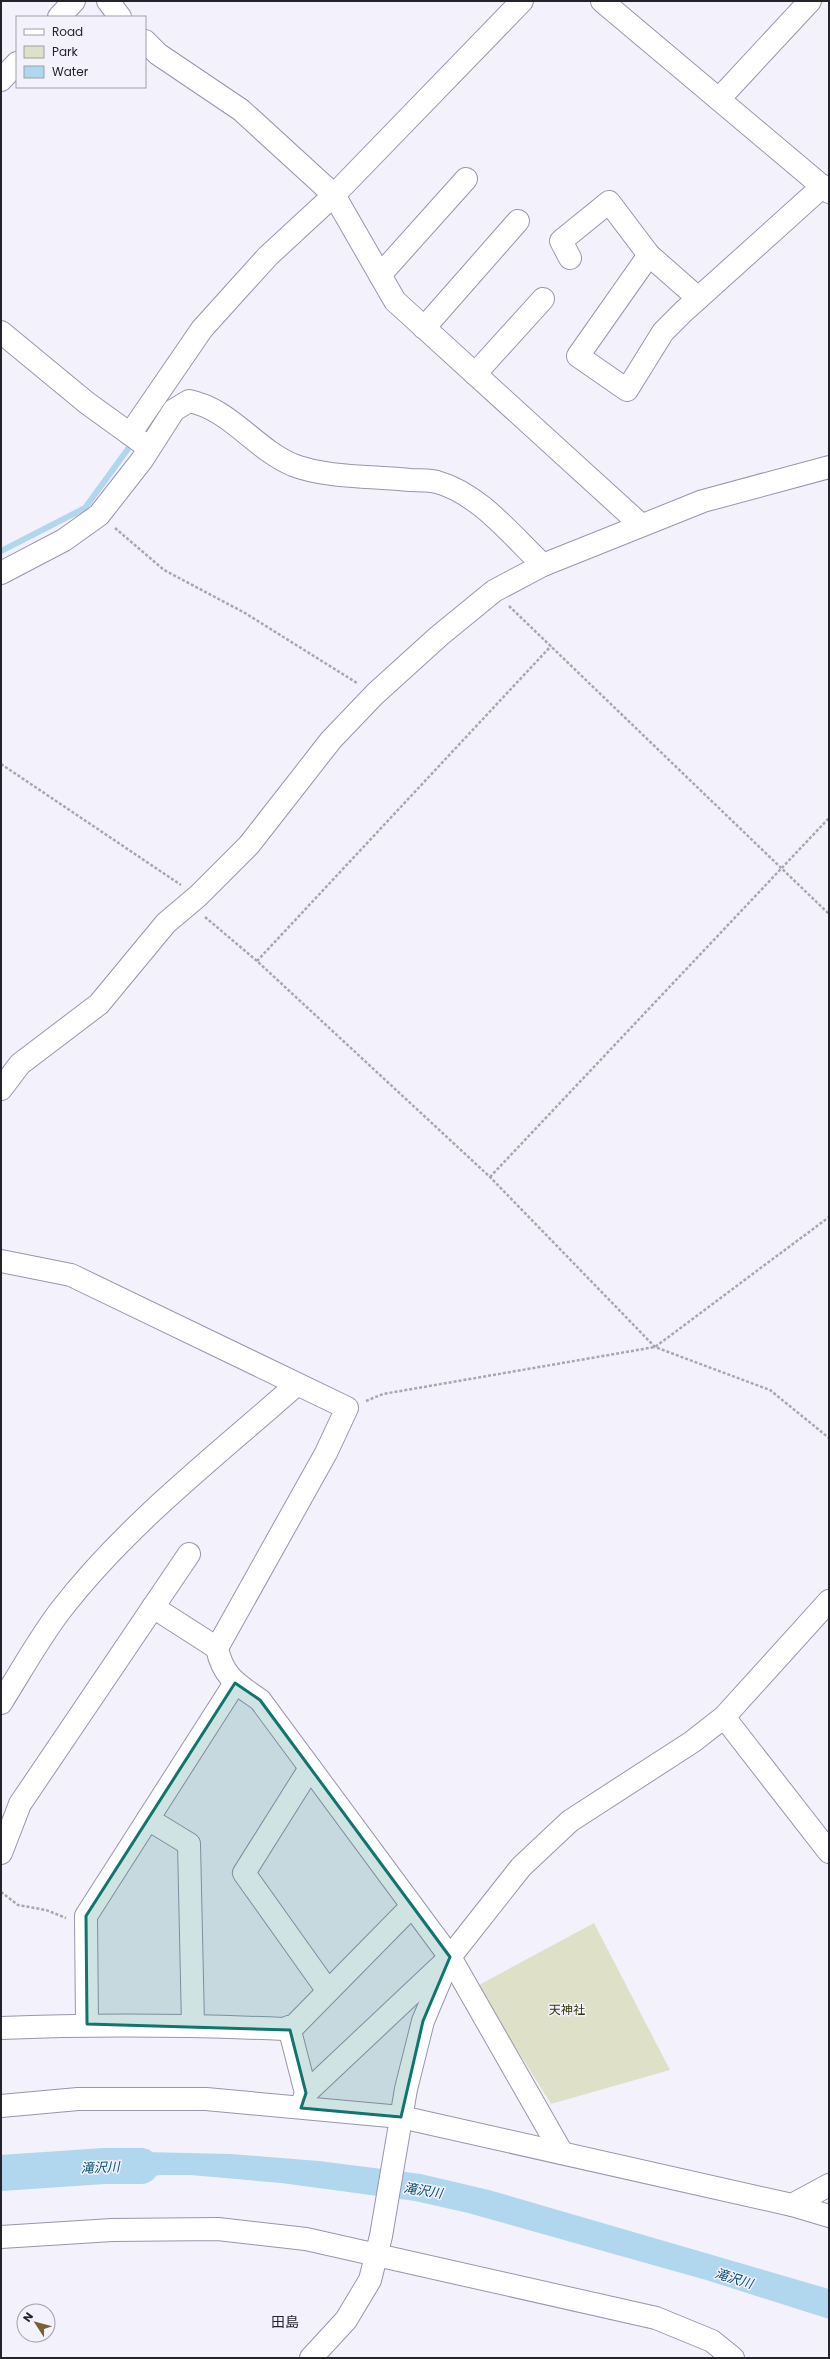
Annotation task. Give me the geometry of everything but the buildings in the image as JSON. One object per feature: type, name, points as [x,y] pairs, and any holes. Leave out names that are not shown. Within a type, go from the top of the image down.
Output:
[{"type":"street","points":[[61,16],[74,1]]},
{"type":"street","points":[[108,1],[119,16]]},
{"type":"street","points":[[1,573],[64,540],[99,515],[202,329],[268,256],[337,200],[522,1]]},
{"type":"street","points":[[602,1],[826,189],[698,298],[664,332],[627,390],[578,356],[649,255]]},
{"type":"street","points":[[719,99],[810,1]]},
{"type":"street","points":[[146,42],[158,54],[241,110],[337,200],[395,301],[641,525]]},
{"type":"street","points":[[1,80],[16,64]]},
{"type":"street","points":[[380,275],[466,179]]},
{"type":"street","points":[[570,258],[561,240],[609,202],[649,255],[698,298]]},
{"type":"street","points":[[424,328],[518,221]]},
{"type":"street","points":[[475,374],[543,299]]},
{"type":"street","points":[[1,332],[87,403],[139,441]]},
{"type":"street","points":[[139,441],[174,410],[189,401],[204,404],[218,411],[262,447],[294,465],[324,472],[437,482],[460,492],[483,507],[543,565]]},
{"type":"street","points":[[1,1089],[20,1064],[99,1004],[166,923],[194,900],[249,845],[331,740],[374,694],[438,636],[494,591],[543,565],[703,501],[829,467]]},
{"type":"street","points":[[1,1261],[70,1275],[296,1385],[347,1408],[326,1453],[217,1648],[220,1664],[235,1683],[260,1700],[450,1957],[562,2153]]},
{"type":"street","points":[[1,1703],[59,1612],[99,1565],[145,1518],[296,1385]]},
{"type":"street","points":[[1,1854],[20,1804],[189,1554]]},
{"type":"street","points":[[304,2100],[450,1957],[521,1867],[570,1822],[692,1742],[724,1717],[829,1601]]},
{"type":"street","points":[[153,1607],[217,1648]]},
{"type":"street","points":[[87,2024],[86,1916],[235,1683]]},
{"type":"street","points":[[724,1717],[829,1852]]},
{"type":"street","points":[[310,1768],[244,1873],[328,1991]]},
{"type":"street","points":[[148,1819],[189,1844],[193,2025]]},
{"type":"street","points":[[1,2028],[87,2024],[193,2025],[284,2029],[295,2025],[412,1906]]},
{"type":"street","points":[[311,2358],[346,2320],[370,2280],[379,2245],[406,2089],[423,2021],[450,1957]]},
{"type":"street","points":[[290,2027],[304,2100]]},
{"type":"street","points":[[1,2106],[78,2100],[304,2100],[400,2124],[562,2153],[792,2205],[829,2216]]},
{"type":"street","points":[[792,2205],[829,2185]]},
{"type":"street","points":[[1,2237],[112,2230],[218,2229],[306,2239],[379,2245],[656,2318],[712,2341],[733,2358]]},
{"type":"path","points":[[99,515],[164,570],[245,613],[374,694]]},
{"type":"path","points":[[494,591],[829,914]]},
{"type":"path","points":[[256,961],[551,646]]},
{"type":"path","points":[[1,764],[194,900],[256,961],[490,1177],[654,1347],[770,1390],[829,1438]]},
{"type":"path","points":[[490,1177],[829,818]]},
{"type":"path","points":[[347,1408],[384,1394],[654,1347],[829,1217]]},
{"type":"path","points":[[1,1892],[18,1905],[46,1910],[64,1918],[85,1921]]},
{"type":"highlighted area","points":[[235,1683],[260,1700],[450,1957],[423,2021],[401,2117],[301,2108],[306,2093],[290,2030],[87,2024],[86,1916]]},
{"type":"green space","name":"天神社","points":[[594,1923],[670,2070],[551,2104],[477,1986]]},
{"type":"water","points":[[145,2152],[231,2154],[319,2161],[421,2174],[489,2190],[829,2289],[829,2319],[706,2280],[468,2213],[415,2201],[281,2183],[190,2175],[163,2175],[94,2180],[90,2156]]},
{"type":"waterway","points":[[1,551],[85,508],[133,442]]},
{"type":"waterway","name":"滝沢川","points":[[1,2173],[104,2166],[141,2166]]},
{"type":"district","name":"田島","points":[[285,2322]]}]
